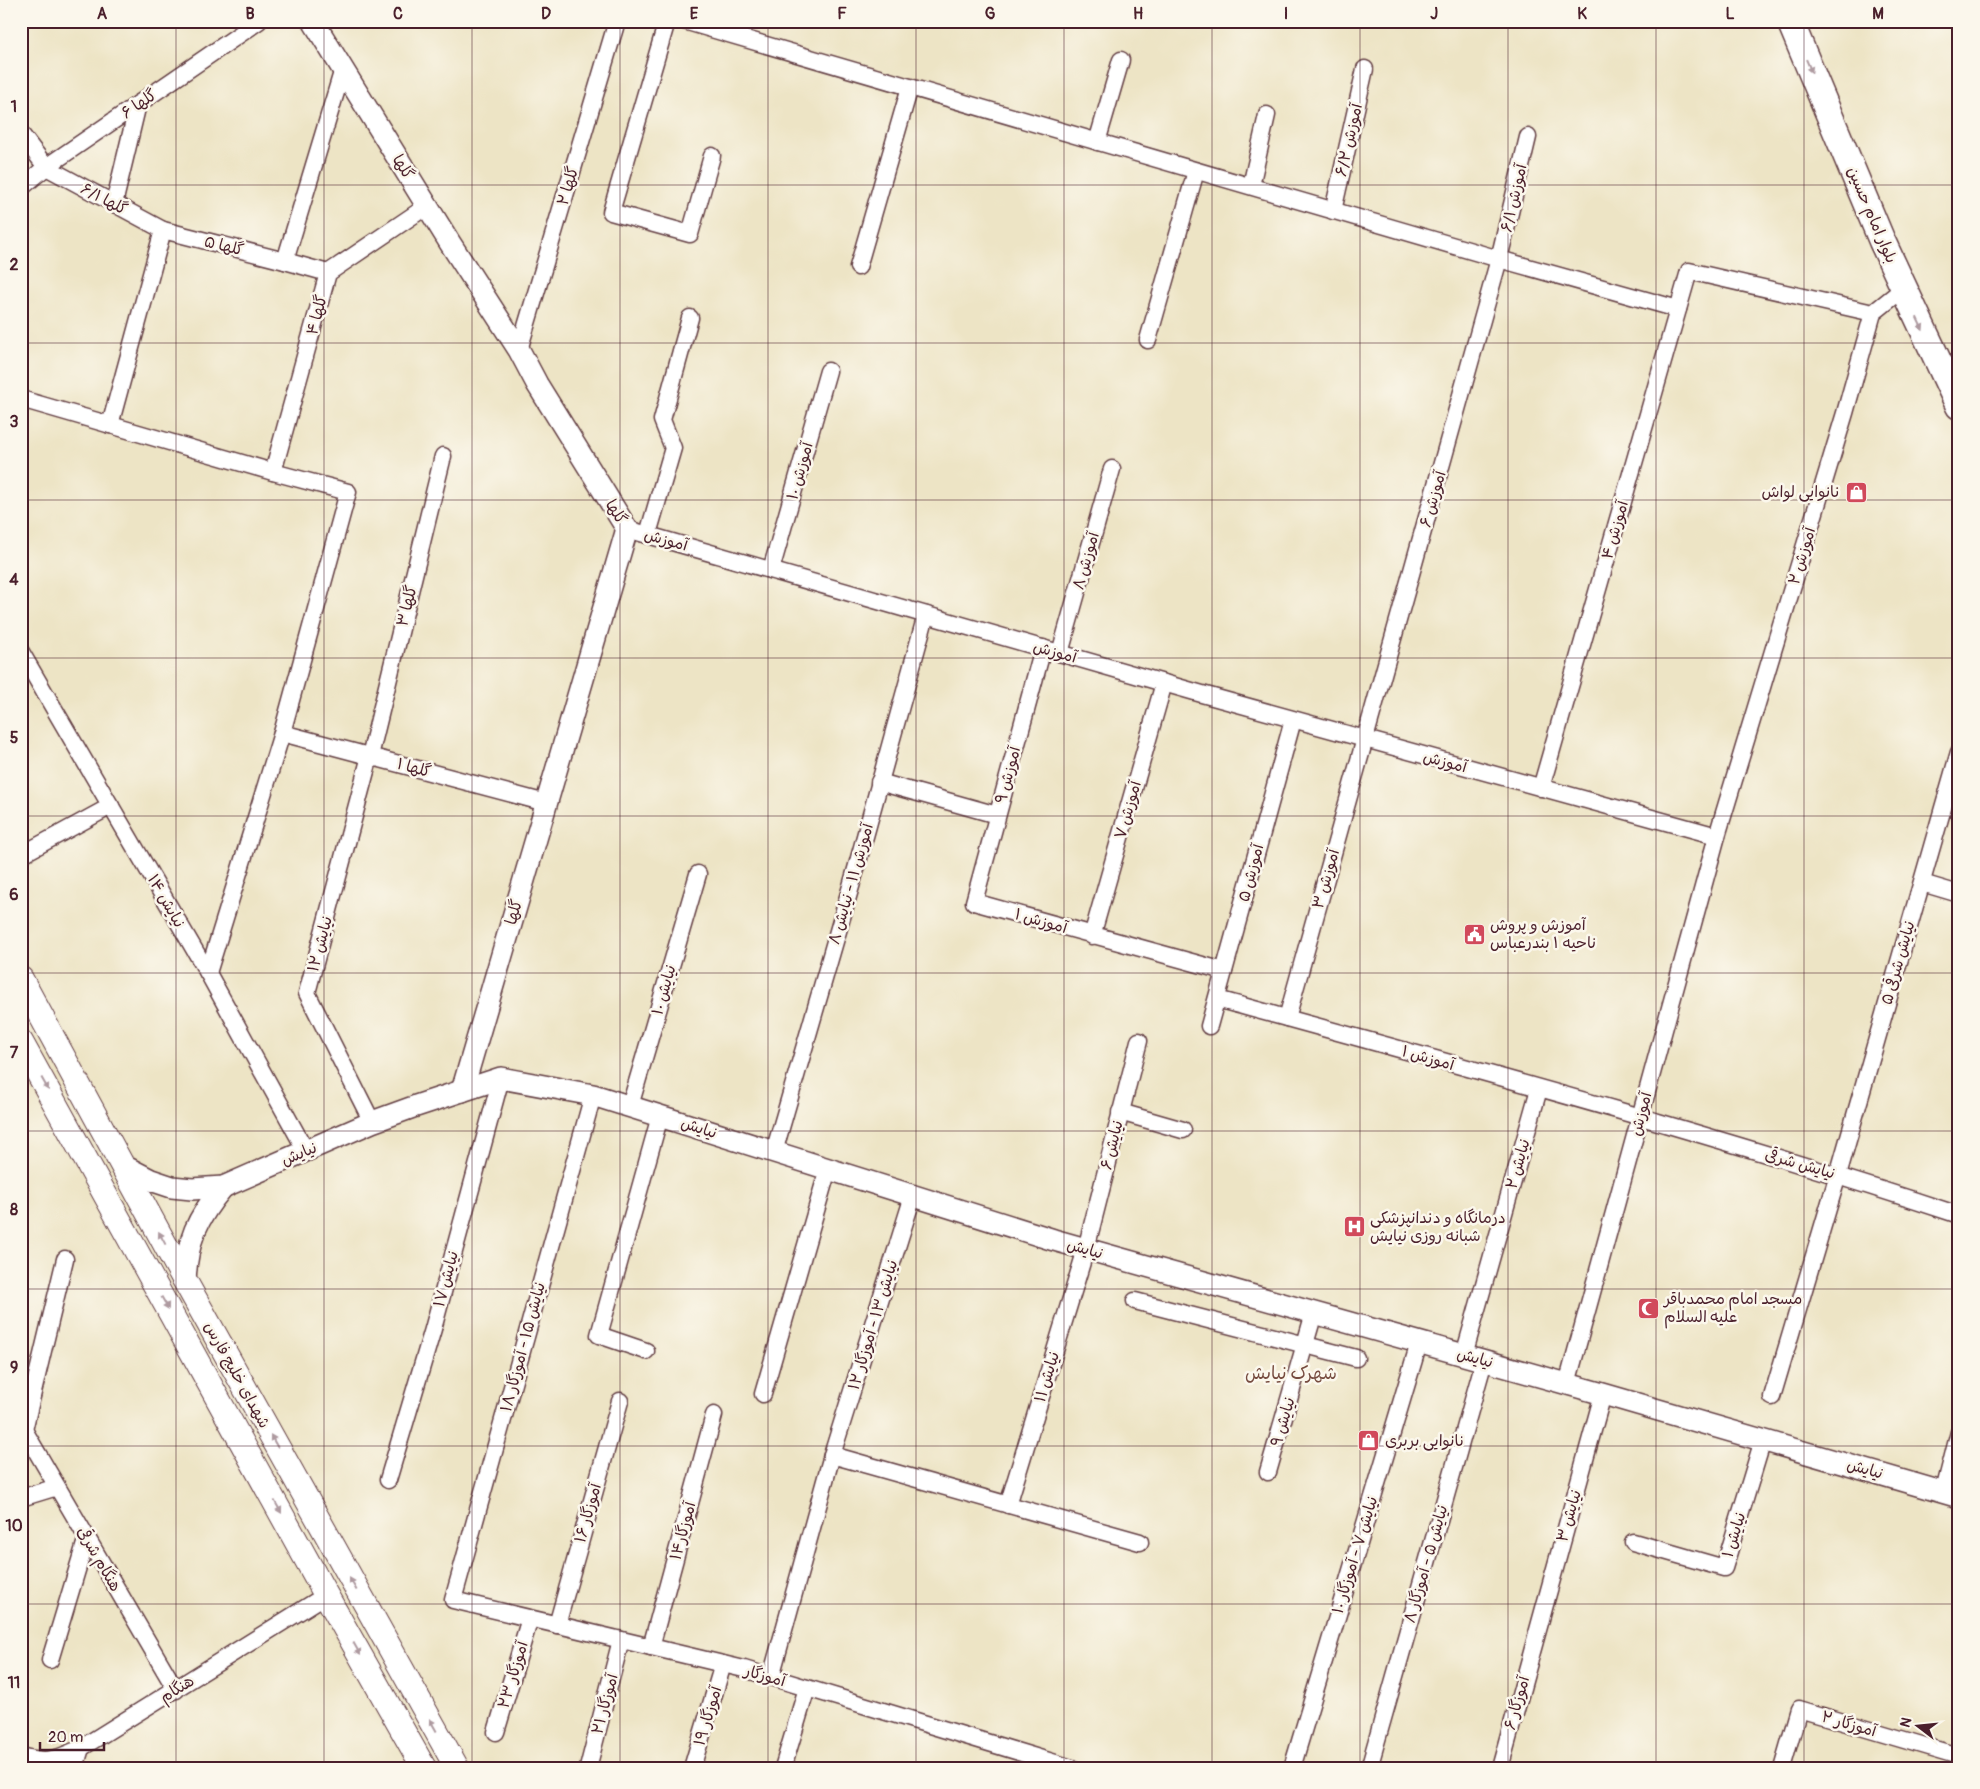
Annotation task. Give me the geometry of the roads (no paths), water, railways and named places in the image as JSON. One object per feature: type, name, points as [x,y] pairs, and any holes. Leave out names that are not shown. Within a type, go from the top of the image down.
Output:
[{"type":"main road","name":"بلوار امام حسین","points":[[1790,21],[1882,241],[1959,406]]},
{"type":"main road","name":"شهدای خلیج فارس","points":[[21,979],[185,1281],[457,1768]]},
{"type":"main road","name":"شهدای خلیج فارس","points":[[21,1042],[326,1595],[424,1768]]},
{"type":"street","name":"گلها ۶","points":[[21,188],[46,168],[259,21]]},
{"type":"street","name":"گلها","points":[[313,21],[427,206],[519,350],[537,384],[627,529],[462,1091]]},
{"type":"street","name":"گلها ۲","points":[[519,350],[617,21]]},
{"type":"street","points":[[667,21],[611,212],[690,234],[712,156]]},
{"type":"street","points":[[684,21],[1499,259],[1678,308]]},
{"type":"street","points":[[1098,142],[1121,60]]},
{"type":"street","points":[[285,261],[343,69]]},
{"type":"street","name":"آموزش ۶/۲","points":[[1334,211],[1365,69]]},
{"type":"street","points":[[858,267],[910,87]]},
{"type":"street","points":[[114,204],[138,104]]},
{"type":"street","points":[[1251,186],[1267,114]]},
{"type":"street","points":[[21,134],[46,168]]},
{"type":"street","name":"آموزش ۶/۱","points":[[1499,259],[1528,137]]},
{"type":"street","name":"گلها ۶/۱","points":[[46,168],[163,230]]},
{"type":"street","points":[[1148,340],[1196,171]]},
{"type":"street","name":"گلها ۴","points":[[273,472],[328,273],[427,206]]},
{"type":"street","points":[[110,425],[163,230]]},
{"type":"street","name":"گلها ۵","points":[[163,230],[328,273]]},
{"type":"street","name":"آموزش ۶","points":[[1366,740],[1499,259]]},
{"type":"street","name":"آموزش ۴","points":[[1541,788],[1689,272],[1873,313]]},
{"type":"street","points":[[1873,313],[1904,288]]},
{"type":"street","name":"آموزش ۲","points":[[1717,836],[1845,413],[1873,313]]},
{"type":"street","points":[[648,534],[673,448],[662,420],[690,318]]},
{"type":"street","name":"آموزش ۱۰","points":[[771,570],[828,371]]},
{"type":"street","points":[[21,399],[348,492],[282,733],[208,973]]},
{"type":"street","name":"گلها ۳","points":[[370,756],[443,456]]},
{"type":"street","name":"آموزش ۸","points":[[1060,653],[1112,469]]},
{"type":"street","name":"آموزش","points":[[627,529],[1293,720],[1717,836],[1567,1384]]},
{"type":"street","name":"آموزش ۱۱ - نیایش ۸","points":[[774,1152],[856,869],[878,782],[926,615]]},
{"type":"street","name":"آموزش ۹","points":[[974,902],[1043,648]]},
{"type":"street","name":"نیایش ۱۴","points":[[21,652],[208,973],[306,1151]]},
{"type":"street","name":"آموزش ۷","points":[[1092,936],[1164,683]]},
{"type":"street","name":"آموزش ۵","points":[[1209,1026],[1293,720]]},
{"type":"street","name":"گلها ۱","points":[[282,733],[546,802]]},
{"type":"street","name":"آموزش ۳","points":[[1287,1018],[1366,740]]},
{"type":"street","name":"نیایش شرقی ۵","points":[[1772,1397],[1838,1175],[1959,752]]},
{"type":"street","name":"نیایش ۱۲","points":[[370,756],[307,993],[372,1122]]},
{"type":"street","points":[[878,782],[998,815]]},
{"type":"street","points":[[21,855],[111,806]]},
{"type":"street","name":"نیایش ۱۰","points":[[630,1106],[698,874]]},
{"type":"street","points":[[1922,883],[1959,894]]},
{"type":"street","name":"آموزش ۱","points":[[974,902],[1224,971]]},
{"type":"street","name":"آموزش ۱","points":[[1217,999],[1640,1117]]},
{"type":"street","name":"نیایش ۶","points":[[1086,1249],[1138,1040]]},
{"type":"street","name":"نیایش","points":[[124,1166],[172,1188],[223,1187],[372,1122],[501,1078],[593,1095],[1086,1249],[1952,1494]]},
{"type":"street","name":"نیایش ۱۷","points":[[388,1480],[433,1329],[501,1078]]},
{"type":"street","name":"نیایش ۲","points":[[1474,1358],[1539,1089]]},
{"type":"street","name":"نیایش ۱۵ - آموزگار ۱۸","points":[[453,1600],[593,1095]]},
{"type":"street","points":[[1120,1112],[1183,1130]]},
{"type":"street","points":[[646,1351],[599,1335],[660,1116]]},
{"type":"street","name":"نیایش شرقی","points":[[1640,1117],[1838,1175],[1959,1215]]},
{"type":"street","points":[[763,1394],[828,1169]]},
{"type":"street","name":"نیایش","points":[[185,1281],[188,1252],[196,1224],[206,1206],[223,1187]]},
{"type":"street","name":"نیایش ۱۳ - آموزگار ۱۲","points":[[771,1677],[832,1455],[913,1196]]},
{"type":"street","name":"نیایش ۱۱","points":[[1008,1505],[1086,1249]]},
{"type":"street","points":[[23,1430],[65,1259]]},
{"type":"street","points":[[1135,1301],[1356,1358]]},
{"type":"street","name":"نیایش ۹","points":[[1268,1472],[1314,1313]]},
{"type":"street","name":"نیایش ۷ - آموزگار ۱۰","points":[[1292,1768],[1419,1343]]},
{"type":"street","name":"نیایش ۵ - آموزگار ۸","points":[[1368,1768],[1474,1358]]},
{"type":"street","name":"نیایش ۳","points":[[1535,1639],[1603,1394]]},
{"type":"street","name":"آموزگار ۱۶","points":[[556,1625],[620,1401]]},
{"type":"street","name":"آموزگار۱۴","points":[[651,1647],[714,1415]]},
{"type":"street","name":"هنگام شرقی","points":[[23,1430],[176,1690]]},
{"type":"street","points":[[1952,1494],[1959,1432]]},
{"type":"street","name":"نیایش ۱","points":[[1633,1542],[1724,1568],[1763,1440]]},
{"type":"street","points":[[832,1455],[1140,1542]]},
{"type":"street","points":[[21,1498],[57,1487]]},
{"type":"street","points":[[50,1660],[87,1537]]},
{"type":"street","name":"هنگام","points":[[21,1756],[34,1760],[52,1761],[81,1748],[326,1595]]},
{"type":"street","name":"آموزگار","points":[[453,1600],[771,1677],[1072,1768]]},
{"type":"street","name":"آموزگار ۲۳","points":[[496,1732],[530,1618]]},
{"type":"street","name":"آموزگار ۶","points":[[1500,1768],[1535,1639]]},
{"type":"street","name":"آموزگار ۲۱","points":[[588,1768],[621,1640]]},
{"type":"street","name":"آموزگار ۱۹","points":[[692,1768],[723,1664]]},
{"type":"street","points":[[783,1768],[807,1688]]},
{"type":"street","name":"آموزگار ۲","points":[[1782,1768],[1799,1709],[1959,1756]]},
{"type":"street","points":[[75,1768],[81,1748]]},
{"type":"place","name":"نانوایی لواش","points":[[1856,492]]},
{"type":"place","name":"آموزش و پروش ناحیه ۱ بندرعباس","points":[[1474,934]]},
{"type":"place","name":"درمانگاه و دندانپزشکی شبانه روزی نیایش","points":[[1354,1227]]},
{"type":"place","name":"مسجد امام محمدباقر علیه السلام","points":[[1648,1308]]},
{"type":"place","name":"نانوایی بربری","points":[[1369,1441]]},
{"type":"district","name":"شهرک نیایش","points":[[1291,1373]]}]
